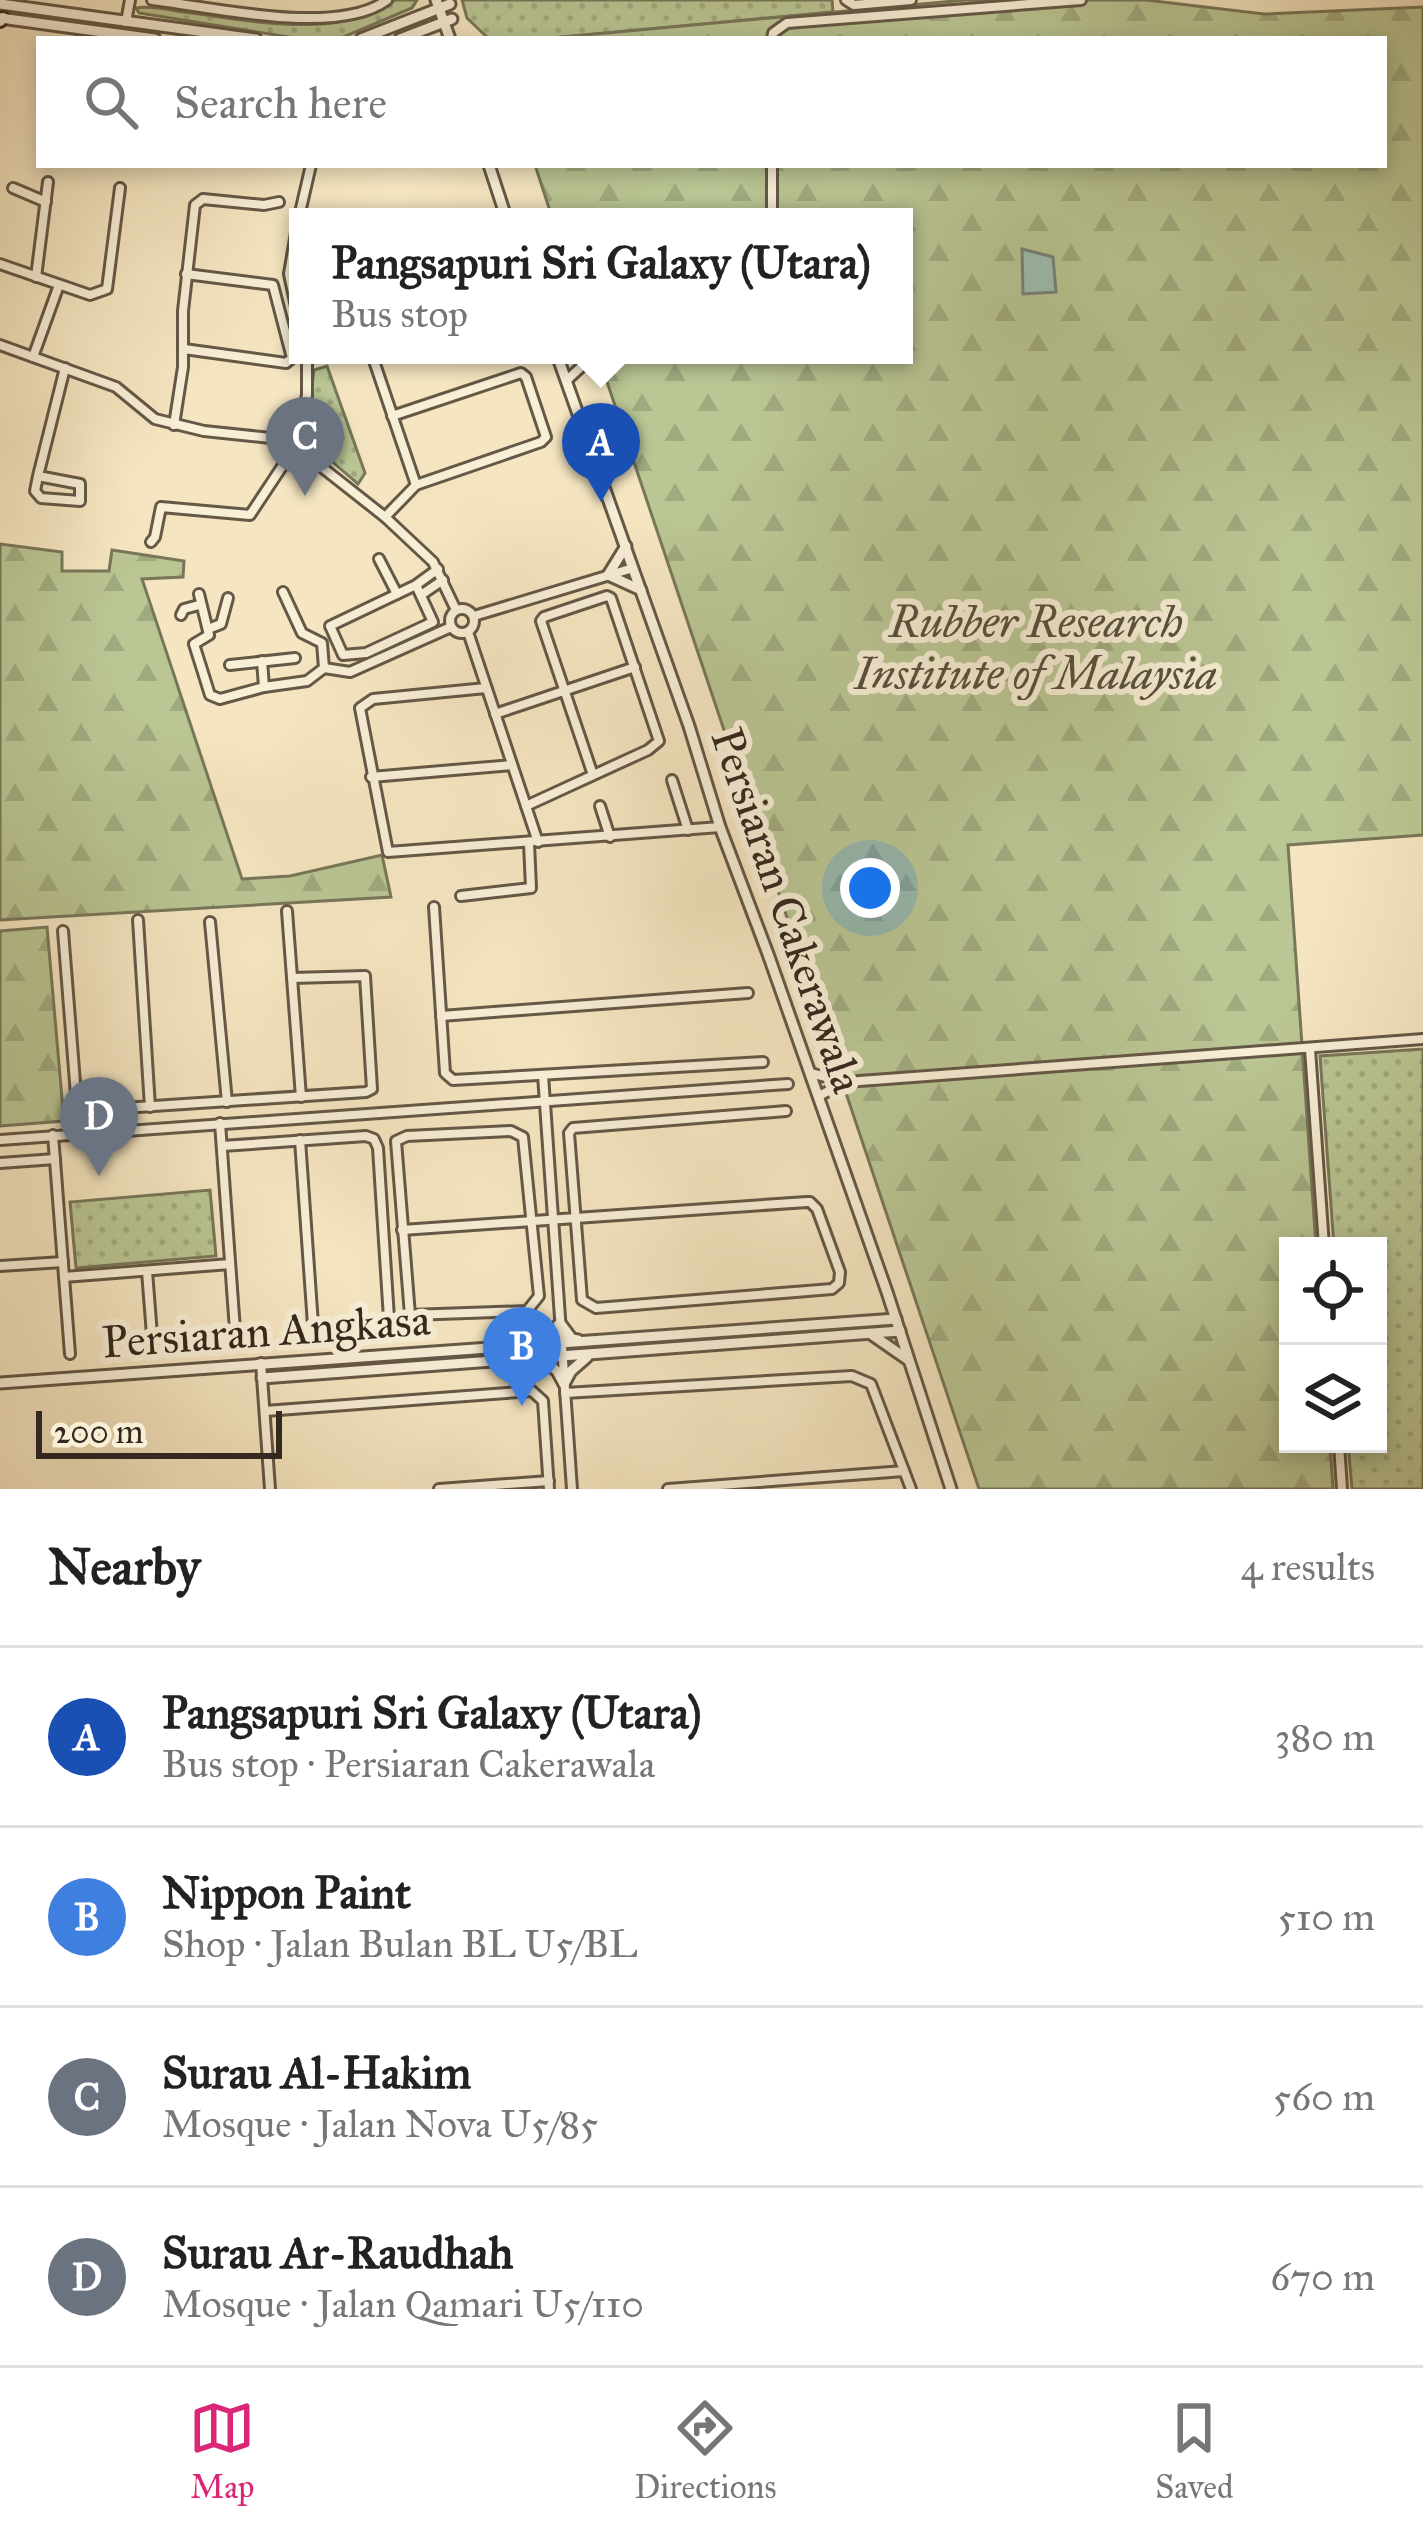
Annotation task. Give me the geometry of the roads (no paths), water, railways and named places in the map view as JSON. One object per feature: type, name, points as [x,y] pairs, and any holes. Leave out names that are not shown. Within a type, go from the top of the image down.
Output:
[{"type":"street","points":[[126,22],[130,0]]},
{"type":"street","points":[[152,0],[226,4],[287,17],[338,16],[376,8],[387,0]]},
{"type":"street","points":[[419,15],[426,0]]},
{"type":"street","points":[[846,0],[854,5],[910,0]]},
{"type":"street","points":[[772,36],[787,23],[1082,0]]},
{"type":"street","points":[[1,3],[233,36]]},
{"type":"street","points":[[368,36],[443,3],[451,36]]},
{"type":"street","points":[[1,19],[132,36]]},
{"type":"street","points":[[408,36],[448,20]]},
{"type":"street","points":[[416,33],[427,36]]},
{"type":"street","points":[[300,208],[309,168]]},
{"type":"street","points":[[490,168],[503,208]]},
{"type":"street","points":[[772,168],[772,208]]},
{"type":"street","points":[[36,277],[48,182]]},
{"type":"street","points":[[13,188],[46,202]]},
{"type":"street","points":[[0,264],[89,295],[107,289],[120,188]]},
{"type":"street","points":[[174,425],[195,206],[199,200],[279,202]]},
{"type":"street","points":[[186,274],[273,285],[289,352]]},
{"type":"street","points":[[33,357],[59,285]]},
{"type":"street","points":[[0,345],[116,387],[155,419],[281,439]]},
{"type":"street","points":[[184,350],[289,361]]},
{"type":"street","points":[[298,431],[307,395],[307,364]]},
{"type":"street","points":[[375,364],[416,485]]},
{"type":"street","name":"Persiaran Cakerawala","points":[[560,364],[887,1292],[951,1489]]},
{"type":"street","points":[[566,380],[584,364]]},
{"type":"street","points":[[38,476],[80,484],[80,501],[38,496],[35,491],[38,476],[65,368]]},
{"type":"street","points":[[385,518],[416,485],[541,442],[546,430],[521,374],[392,416]]},
{"type":"street","points":[[281,439],[288,431],[298,431]]},
{"type":"street","points":[[151,542],[161,507],[230,517],[250,515],[304,439],[298,431]]},
{"type":"street","points":[[281,439],[284,449],[296,452],[385,518],[438,569],[456,610]]},
{"type":"street","points":[[608,575],[626,546]]},
{"type":"street","points":[[379,559],[398,594]]},
{"type":"street","points":[[474,616],[633,567]]},
{"type":"street","points":[[419,590],[438,569]]},
{"type":"street","points":[[608,575],[641,590]]},
{"type":"street","points":[[419,590],[433,622],[366,653],[343,655],[330,626],[398,594],[443,580]]},
{"type":"street","points":[[283,592],[302,633],[322,643],[325,668]]},
{"type":"street","points":[[526,806],[593,775],[648,749],[659,740],[611,598],[603,596],[541,621],[593,775]]},
{"type":"street","points":[[208,629],[221,624],[228,598]]},
{"type":"street","points":[[181,615],[200,599],[209,635],[194,644],[210,695],[220,699],[307,682],[325,668],[350,672],[452,627]]},
{"type":"street","points":[[456,610],[468,610],[474,616]]},
{"type":"street","points":[[456,610],[452,627],[460,633],[473,627],[474,616]]},
{"type":"street","points":[[461,896],[531,888],[533,842],[526,806],[468,632]]},
{"type":"street","points":[[230,665],[295,658]]},
{"type":"street","points":[[262,662],[264,687]]},
{"type":"street","points":[[495,714],[635,668]]},
{"type":"street","points":[[486,688],[364,703],[359,715],[386,848],[391,853],[720,827]]},
{"type":"street","points":[[371,777],[512,764]]},
{"type":"street","points":[[672,780],[688,830]]},
{"type":"street","points":[[600,806],[610,837]]},
{"type":"street","points":[[434,907],[445,1073],[452,1080],[763,1062]]},
{"type":"street","points":[[287,911],[301,1097]]},
{"type":"street","points":[[138,920],[150,1107]]},
{"type":"street","points":[[210,922],[227,1102]]},
{"type":"street","points":[[63,932],[80,1133]]},
{"type":"street","points":[[78,1112],[366,1093],[373,1088],[368,981],[359,974],[292,978]]},
{"type":"street","points":[[441,1016],[748,993]]},
{"type":"street","points":[[810,1073],[846,1082],[1423,1039]]},
{"type":"street","points":[[1310,1048],[1323,1237]]},
{"type":"street","points":[[543,1075],[572,1489]]},
{"type":"street","points":[[818,1096],[846,1082]]},
{"type":"street","points":[[0,1140],[788,1084]]},
{"type":"street","points":[[402,1230],[553,1220],[576,1218],[738,1207],[814,1203],[840,1272],[832,1289],[590,1308],[582,1300],[576,1218],[569,1133],[579,1126],[786,1111]]},
{"type":"street","points":[[220,1123],[236,1345]]},
{"type":"street","points":[[520,1133],[538,1296],[527,1311],[410,1315],[402,1230],[398,1138],[520,1133]]},
{"type":"street","points":[[53,1136],[70,1354]]},
{"type":"street","points":[[222,1145],[366,1136],[377,1143],[390,1334]]},
{"type":"street","points":[[300,1140],[314,1340]]},
{"type":"street","points":[[0,1163],[55,1159]]},
{"type":"street","points":[[0,1266],[63,1262]]},
{"type":"street","points":[[64,1277],[230,1264]]},
{"type":"street","points":[[147,1270],[154,1348]]},
{"type":"street","points":[[870,1321],[887,1292]]},
{"type":"street","name":"Persiaran Angkasa","points":[[0,1383],[896,1319]]},
{"type":"street","points":[[560,1323],[572,1339],[586,1341]]},
{"type":"street","points":[[540,1344],[560,1323]]},
{"type":"street","name":"Persiaran Angkasa","points":[[262,1378],[900,1331]]},
{"type":"street","points":[[871,1334],[910,1362]]},
{"type":"street","points":[[565,1389],[571,1371],[589,1356]]},
{"type":"street","points":[[541,1359],[557,1371],[565,1389]]},
{"type":"street","points":[[262,1364],[271,1489]]},
{"type":"street","points":[[565,1389],[852,1376],[871,1384],[911,1489]]},
{"type":"street","points":[[265,1411],[532,1391],[543,1401],[549,1485],[439,1489]]},
{"type":"street","points":[[1340,1453],[1342,1489]]},
{"type":"street","points":[[668,1489],[904,1471]]},
{"type":"place","name":"Surau Al-Hakim","points":[[305,496]]},
{"type":"place","name":"Pangsapuri Sri Galaxy (Utara)","points":[[601,502]]},
{"type":"place","name":"Surau Ar-Raudhah","points":[[99,1176]]},
{"type":"place","name":"Nippon Paint","points":[[522,1406]]},
{"type":"park label","name":"Rubber Research Institute of Malaysia","points":[[1036,647]]}]
